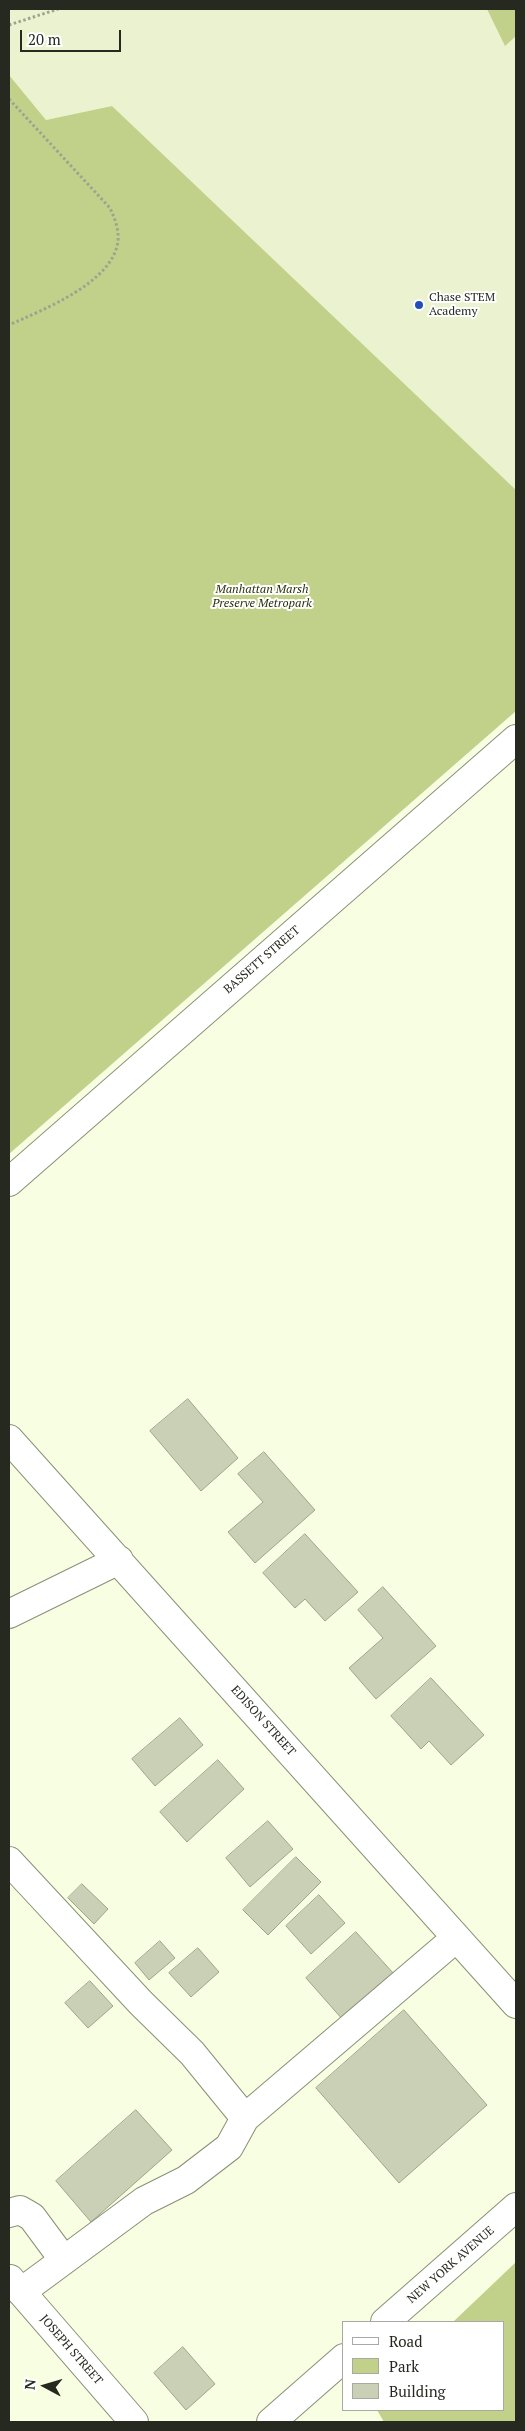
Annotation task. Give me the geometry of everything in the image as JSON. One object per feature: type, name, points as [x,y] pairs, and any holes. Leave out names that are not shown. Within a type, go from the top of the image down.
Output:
[{"type":"street","name":"BASSETT STREET","points":[[9,1182],[516,739]]},
{"type":"street","name":"EDISON STREET","points":[[9,1439],[516,2004]]},
{"type":"street","points":[[9,1614],[119,1560]]},
{"type":"street","points":[[9,1861],[141,2002],[192,2052],[245,2118]]},
{"type":"street","points":[[15,2285],[64,2259],[144,2201],[186,2180],[229,2147],[245,2118],[456,1938]]},
{"type":"street","name":"NEW YORK AVENUE","points":[[386,2321],[516,2207]]},
{"type":"street","points":[[9,2213],[20,2210],[32,2217],[64,2259]]},
{"type":"street","name":"JOSEPH STREET","points":[[15,2285],[134,2422]]},
{"type":"street","points":[[271,2422],[342,2360]]},
{"type":"path","points":[[9,25],[58,9]]},
{"type":"path","points":[[9,99],[110,208],[118,227],[118,243],[112,258],[95,280],[62,300],[9,325]]},
{"type":"shaded area","name":"Chase STEM Academy","points":[[9,9],[516,9],[516,490],[112,106],[46,120],[9,75]]},
{"type":"green space","points":[[487,9],[516,9],[516,36],[505,46]]},
{"type":"green space","name":"Manhattan Marsh Preserve Metropark","points":[[9,75],[46,120],[112,106],[516,490],[516,711],[9,1154]]},
{"type":"green space","points":[[516,2262],[516,2422],[384,2422],[378,2411],[505,2411],[505,2321],[454,2321]]},
{"type":"building","points":[[188,1399],[238,1458],[201,1491],[150,1431]]},
{"type":"building","points":[[264,1452],[315,1510],[255,1563],[228,1532],[263,1502],[238,1474]]},
{"type":"building","points":[[305,1534],[358,1592],[325,1621],[305,1599],[295,1608],[263,1573]]},
{"type":"building","points":[[383,1587],[436,1646],[376,1699],[349,1668],[383,1638],[358,1610]]},
{"type":"building","points":[[431,1678],[484,1735],[451,1765],[429,1741],[421,1749],[391,1716]]},
{"type":"building","points":[[180,1718],[203,1745],[155,1786],[132,1759]]},
{"type":"building","points":[[218,1760],[244,1789],[187,1842],[160,1812]]},
{"type":"building","points":[[268,1821],[293,1849],[250,1887],[226,1858]]},
{"type":"building","points":[[296,1857],[321,1882],[268,1935],[243,1910]]},
{"type":"building","points":[[82,1884],[108,1909],[94,1924],[68,1898]]},
{"type":"building","points":[[319,1895],[345,1923],[311,1954],[286,1926]]},
{"type":"building","points":[[356,1932],[394,1974],[343,2020],[306,1978]]},
{"type":"building","points":[[160,1941],[175,1958],[149,1980],[135,1963]]},
{"type":"building","points":[[198,1948],[219,1972],[191,1997],[169,1973]]},
{"type":"building","points":[[90,1981],[113,2006],[88,2028],[65,2003]]},
{"type":"building","points":[[404,2010],[487,2105],[399,2183],[316,2088]]},
{"type":"building","points":[[136,2110],[172,2150],[91,2222],[56,2181]]},
{"type":"building","points":[[183,2347],[215,2384],[186,2410],[154,2373]]},
{"type":"place","name":"Chase STEM Academy","points":[[419,305]]}]
